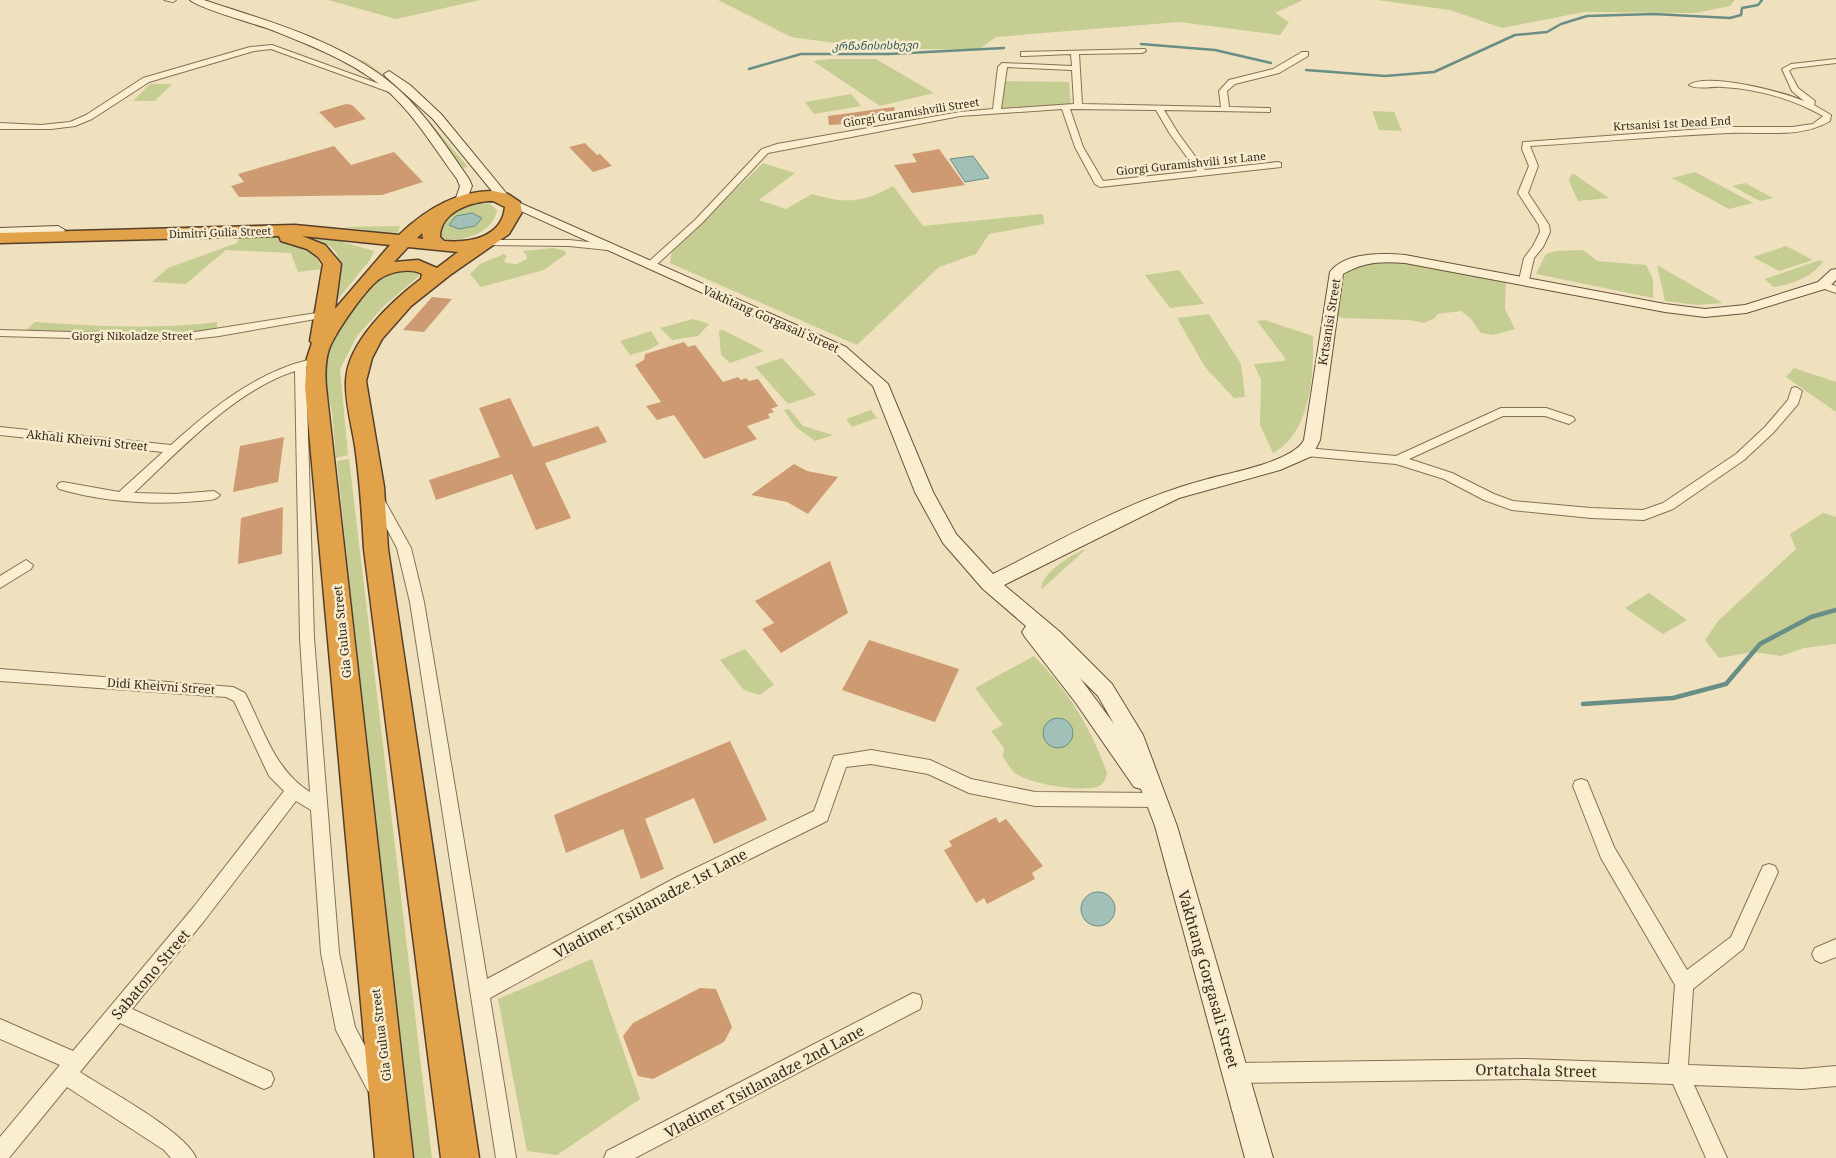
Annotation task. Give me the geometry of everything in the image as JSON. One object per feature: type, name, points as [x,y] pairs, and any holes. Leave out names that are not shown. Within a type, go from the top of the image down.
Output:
[{"type":"highway","points":[[312,358],[327,332],[374,275],[404,241],[431,216],[456,204],[480,197],[508,201],[515,210],[510,221],[502,230],[409,300],[381,329],[370,344],[358,368],[356,381],[372,489],[377,559],[460,1158]]},
{"type":"highway","points":[[439,246],[431,238],[431,230],[456,204]]},
{"type":"highway","name":"Dimitri Gulia Street","points":[[0,224],[58,230],[396,222],[431,216]]},
{"type":"highway","points":[[254,231],[308,243],[329,257],[332,270],[312,358]]},
{"type":"highway","name":"Dimitri Gulia Street","points":[[0,238],[316,231],[439,246],[483,244]]},
{"type":"highway","points":[[374,275],[392,268],[416,266],[431,272],[430,283]]},
{"type":"highway","name":"Gia Gulua Street","points":[[312,358],[378,1017],[394,1158]]},
{"type":"street","points":[[166,0],[173,0]]},
{"type":"street","points":[[195,0],[201,0]]},
{"type":"street","points":[[195,0],[306,41],[357,65],[395,92],[463,179],[466,186],[456,204]]},
{"type":"street","points":[[222,0],[308,33],[370,61],[399,81],[439,116],[508,201]]},
{"type":"street","points":[[0,126],[58,125],[82,121],[134,85],[146,80],[253,49],[272,47],[395,92]]},
{"type":"street","points":[[1024,54],[1142,51]]},
{"type":"street","points":[[1075,52],[1078,106]]},
{"type":"street","points":[[1225,109],[1223,91],[1232,82],[1276,71],[1305,54]]},
{"type":"street","points":[[1827,115],[1822,109],[1795,89],[1785,71],[1791,66],[1836,61]]},
{"type":"street","points":[[996,112],[1002,67],[1005,65],[1075,68]]},
{"type":"street","points":[[1693,85],[1731,84],[1753,88],[1797,102],[1827,115]]},
{"type":"street","name":"Giorgi Guramishvili Street","points":[[650,265],[700,221],[765,150],[952,116],[996,112],[1078,106],[1267,110]]},
{"type":"street","points":[[1158,107],[1174,134],[1203,173]]},
{"type":"street","name":"Giorgi Guramishvili 1st Lane","points":[[1066,108],[1079,147],[1100,184],[1278,165]]},
{"type":"street","name":"Krtsanisi 1st Dead End","points":[[1524,280],[1529,258],[1538,247],[1545,232],[1544,225],[1523,193],[1533,169],[1533,163],[1526,152],[1526,144],[1730,130],[1792,130],[1815,126],[1828,119],[1827,115]]},
{"type":"street","name":"Vakhtang Gorgasali Street","points":[[508,201],[841,350],[871,374],[880,384],[924,492],[949,538],[1047,650],[1158,800],[1259,1158]]},
{"type":"street","name":"Dimitri Gulia Street","points":[[0,232],[58,230]]},
{"type":"street","name":"Vakhtang Gorgasali Street","points":[[483,244],[569,243],[608,247]]},
{"type":"street","name":"Krtsanisi Street","points":[[1306,452],[1312,440],[1332,295],[1337,272],[1352,263],[1374,257],[1388,257],[1443,265],[1666,308],[1705,313],[1746,309],[1830,287],[1836,272]]},
{"type":"street","name":"Giorgi Nikoladze Street","points":[[0,333],[176,338],[219,333],[323,315]]},
{"type":"street","name":"Akhali Kheivni Street","points":[[122,497],[174,449],[250,388],[312,358]]},
{"type":"street","name":"Gia Gulua Street","points":[[312,358],[307,638],[330,953],[346,1030],[390,1112]]},
{"type":"street","points":[[990,584],[1137,510],[1173,494],[1274,466],[1306,452],[1397,460],[1448,476],[1489,497],[1512,505],[1591,514],[1644,515],[1668,506],[1740,457],[1769,430],[1794,401],[1796,391]]},
{"type":"street","points":[[1397,460],[1501,412],[1546,412],[1569,420]]},
{"type":"street","name":"Akhali Kheivni Street","points":[[0,431],[174,449]]},
{"type":"street","points":[[63,486],[122,497],[167,500],[214,495]]},
{"type":"street","points":[[372,489],[404,548],[417,602],[434,698],[506,1158]]},
{"type":"street","points":[[0,584],[26,565]]},
{"type":"street","name":"Didi Kheivni Street","points":[[0,675],[228,691],[240,697],[275,771],[294,791],[320,807]]},
{"type":"street","name":"Vladimer Tsitlanadze 1st Lane","points":[[480,993],[680,884],[821,816],[840,761],[871,757],[930,768],[969,786],[1035,799],[1126,798],[1158,800]]},
{"type":"street","points":[[1581,786],[1607,852],[1637,900],[1684,984],[1678,1073],[1717,1158]]},
{"type":"street","name":"Sabatono Street","points":[[0,1153],[198,915],[294,791]]},
{"type":"street","points":[[1684,984],[1737,943],[1769,872]]},
{"type":"street","name":"Vladimer Tsitlanadze 2nd Lane","points":[[614,1158],[913,1002]]},
{"type":"street","points":[[118,1012],[264,1079]]},
{"type":"street","points":[[0,1029],[71,1068],[171,1142],[186,1158]]},
{"type":"street","name":"Ortatchala Street","points":[[1236,1072],[1525,1069],[1678,1073],[1802,1079],[1836,1076]]},
{"type":"green space","points":[[328,0],[480,0],[396,19]]},
{"type":"green space","points":[[718,0],[1303,0],[1275,13],[1289,22],[1280,35],[1179,22],[996,37],[978,50],[870,48],[791,37]]},
{"type":"green space","points":[[1377,0],[1735,0],[1730,6],[1696,13],[1584,12],[1502,28],[1450,10]]},
{"type":"green space","points":[[318,41],[366,62],[399,86],[468,167],[463,168],[399,89],[362,63],[316,42]]},
{"type":"green space","points":[[876,59],[934,93],[880,106],[813,61]]},
{"type":"green space","points":[[1003,81],[1069,82],[1071,106],[1001,109]]},
{"type":"green space","points":[[150,84],[172,84],[155,101],[133,101]]},
{"type":"green space","points":[[851,94],[861,106],[814,114],[805,102]]},
{"type":"green space","points":[[1372,111],[1394,112],[1402,131],[1379,130]]},
{"type":"green space","points":[[763,163],[795,173],[759,200],[786,209],[812,194],[834,199],[854,200],[872,196],[893,186],[923,226],[1043,214],[1044,224],[989,234],[976,254],[939,267],[857,345],[670,263],[672,251]]},
{"type":"green space","points":[[1695,172],[1753,203],[1729,209],[1672,178]]},
{"type":"green space","points":[[1574,174],[1609,198],[1578,201],[1569,181],[1571,175]]},
{"type":"green space","points":[[1745,183],[1773,198],[1760,201],[1732,186]]},
{"type":"green space","points":[[478,203],[490,204],[497,210],[489,226],[473,236],[454,240],[436,238],[452,215],[462,208]]},
{"type":"green space","points":[[400,226],[397,235],[343,227]]},
{"type":"green space","points":[[241,234],[275,238],[300,246],[318,260],[321,269],[298,272],[291,253],[226,250],[186,284],[152,282],[168,268],[237,243]]},
{"type":"green space","points":[[305,236],[339,241],[374,251],[370,260],[330,309],[338,278],[339,262],[337,255],[327,244]]},
{"type":"green space","points":[[1786,246],[1813,260],[1779,271],[1753,257]]},
{"type":"green space","points":[[553,248],[565,251],[566,254],[544,270],[481,287],[470,274],[480,264],[504,254],[507,256],[504,260],[506,263],[517,264],[527,259],[523,251]]},
{"type":"green space","points":[[1583,250],[1597,261],[1646,265],[1653,279],[1653,298],[1536,274],[1546,254],[1556,251]]},
{"type":"green space","points":[[1820,260],[1823,261],[1813,272],[1794,282],[1773,287],[1765,279]]},
{"type":"green space","points":[[1400,261],[1506,281],[1505,309],[1515,329],[1493,335],[1481,333],[1471,319],[1461,311],[1437,314],[1435,318],[1424,323],[1409,320],[1343,318],[1337,316],[1341,285],[1344,276],[1348,272],[1354,268],[1370,264]]},
{"type":"green space","points":[[1657,265],[1723,303],[1697,305],[1665,301]]},
{"type":"green space","points":[[408,268],[418,272],[419,276],[385,305],[357,336],[340,369],[348,455],[336,458],[332,412],[326,384],[325,360],[327,345],[364,293],[382,274]]},
{"type":"green space","points":[[1179,270],[1204,304],[1170,308],[1145,275]]},
{"type":"green space","points":[[1209,314],[1241,364],[1245,397],[1234,398],[1205,367],[1177,318]]},
{"type":"green space","points":[[693,319],[709,324],[698,336],[672,340],[660,328]]},
{"type":"green space","points":[[1265,320],[1313,336],[1313,368],[1308,401],[1303,417],[1286,444],[1273,453],[1260,425],[1261,380],[1254,364],[1285,361],[1285,358],[1257,321]]},
{"type":"green space","points":[[35,322],[148,327],[217,322],[217,333],[177,336],[25,331]]},
{"type":"green space","points":[[723,330],[764,351],[730,363],[721,355],[719,331]]},
{"type":"green space","points":[[651,331],[659,344],[648,350],[630,355],[620,341]]},
{"type":"green space","points":[[782,358],[816,395],[788,404],[755,367]]},
{"type":"green space","points":[[1794,368],[1836,382],[1836,412],[1786,377]]},
{"type":"green space","points":[[789,409],[803,426],[833,435],[815,441],[796,427],[784,410]]},
{"type":"green space","points":[[871,410],[877,418],[852,427],[846,419]]},
{"type":"green space","points":[[349,459],[432,1158],[413,1158],[337,461]]},
{"type":"green space","points":[[1823,513],[1836,517],[1836,644],[1804,648],[1781,656],[1753,652],[1719,658],[1705,640],[1718,621],[1796,549],[1790,534]]},
{"type":"green space","points":[[1086,549],[1041,588],[1046,576],[1052,570],[1073,555]]},
{"type":"green space","points":[[1649,593],[1687,620],[1663,634],[1625,608]]},
{"type":"green space","points":[[745,649],[774,685],[759,695],[744,690],[720,660]]},
{"type":"green space","points":[[1034,656],[1068,696],[1086,725],[1107,773],[1101,785],[1092,788],[1070,788],[1034,782],[1016,774],[1003,757],[1004,748],[991,731],[1003,725],[975,688]]},
{"type":"green space","points":[[592,959],[640,1099],[557,1155],[527,1151],[498,999]]},
{"type":"water","points":[[973,156],[989,178],[965,182],[950,159]]},
{"type":"water","points":[[472,213],[482,218],[475,226],[459,229],[449,225],[456,216]]},
{"type":"water","points":[[1058,718],[1069,722],[1073,733],[1069,744],[1058,748],[1047,744],[1043,733],[1047,722]]},
{"type":"water","points":[[1098,892],[1110,897],[1115,909],[1110,921],[1098,926],[1086,921],[1081,909],[1086,897]]},
{"type":"building","points":[[346,104],[352,105],[366,119],[335,128],[319,112]]},
{"type":"building","points":[[894,107],[896,113],[865,123],[829,125],[828,116]]},
{"type":"building","points":[[585,143],[612,166],[593,172],[569,147]]},
{"type":"building","points":[[334,146],[351,165],[394,152],[423,182],[382,195],[239,197],[231,186],[244,182],[238,174]]},
{"type":"building","points":[[939,149],[965,185],[912,193],[894,165],[917,162],[912,154]]},
{"type":"building","points":[[432,297],[452,299],[424,332],[403,330]]},
{"type":"building","points":[[684,342],[688,347],[695,345],[723,382],[738,377],[741,380],[746,378],[749,381],[758,379],[778,406],[771,409],[774,412],[768,414],[770,418],[747,426],[757,439],[704,459],[674,415],[657,420],[646,406],[661,402],[635,365],[644,360],[645,354]]},
{"type":"building","points":[[510,398],[533,447],[598,426],[607,442],[545,463],[571,518],[536,530],[512,474],[436,500],[429,480],[500,457],[479,408]]},
{"type":"building","points":[[284,437],[278,482],[233,492],[240,446]]},
{"type":"building","points":[[794,464],[807,471],[838,477],[808,514],[787,502],[751,495]]},
{"type":"building","points":[[283,507],[282,554],[238,564],[241,518]]},
{"type":"building","points":[[830,561],[848,613],[781,653],[762,629],[774,623],[755,601]]},
{"type":"building","points":[[869,640],[959,669],[935,722],[842,690]]},
{"type":"building","points":[[730,741],[767,820],[714,844],[694,798],[645,819],[664,869],[641,879],[623,829],[566,853],[554,815]]},
{"type":"building","points":[[996,817],[999,823],[1006,819],[1043,866],[1032,873],[1035,879],[987,904],[984,898],[976,903],[944,850],[952,846],[949,841]]},
{"type":"building","points":[[700,988],[716,989],[732,1027],[724,1042],[653,1079],[638,1076],[623,1036],[633,1023]]},
{"type":"waterway","name":"კრწანისისხევი","points":[[1306,70],[1385,76],[1434,72],[1515,35],[1547,32],[1561,24],[1587,16],[1654,14],[1730,18],[1741,15],[1742,8],[1758,5],[1762,0]]},
{"type":"waterway","name":"კრწანისისხევი","points":[[1141,44],[1215,50],[1271,63]]},
{"type":"waterway","name":"კრწანისისხევი","points":[[749,69],[801,54],[889,54],[1004,48]]},
{"type":"waterway","points":[[1583,704],[1673,698],[1726,684],[1760,644],[1811,617],[1836,610]]}]
